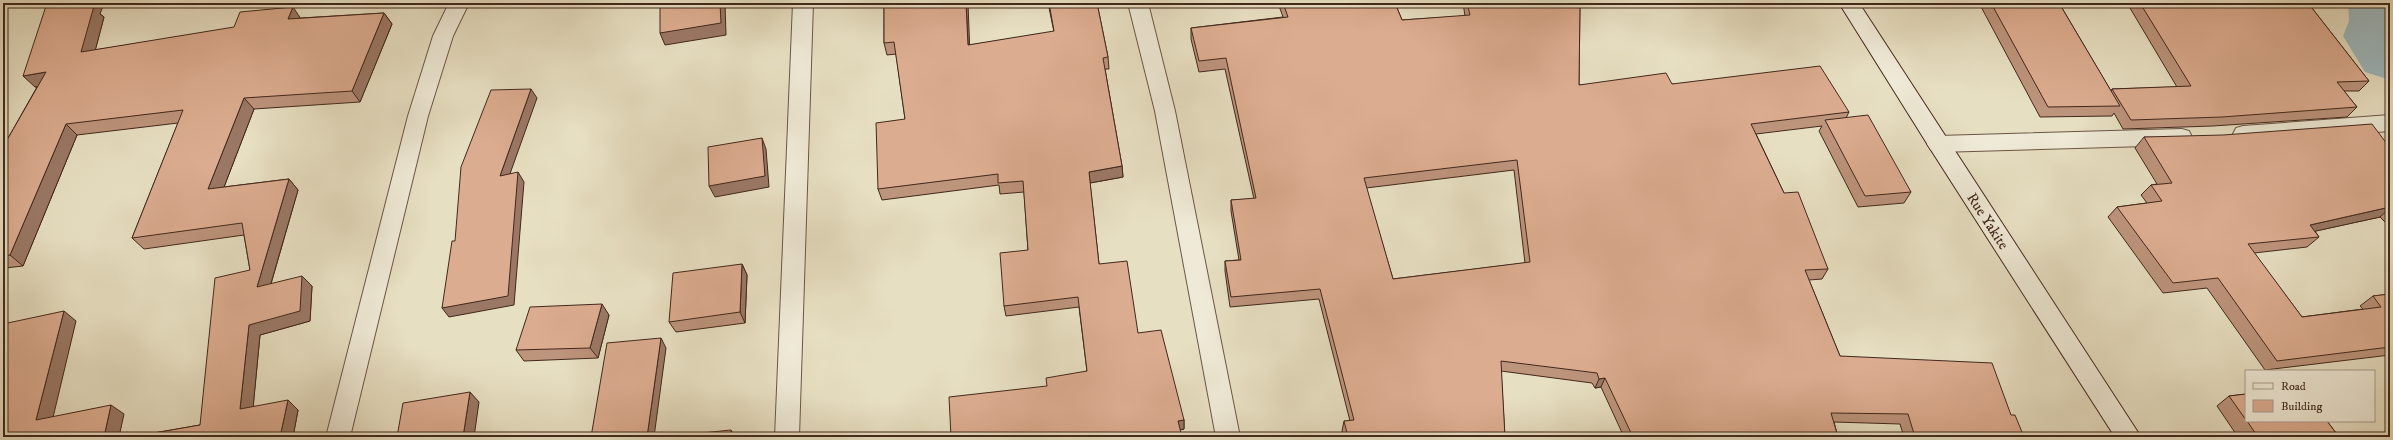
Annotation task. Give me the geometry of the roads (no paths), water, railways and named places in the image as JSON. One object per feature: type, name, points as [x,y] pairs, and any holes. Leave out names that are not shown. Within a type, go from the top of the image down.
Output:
[{"type":"street","points":[[338,437],[418,116],[443,36],[459,3]]},
{"type":"street","points":[[787,437],[803,3]]},
{"type":"street","points":[[1138,3],[1165,111],[1228,437]]},
{"type":"street","name":"Rue Yakite","points":[[1849,3],[1938,144],[2129,437]]},
{"type":"street","points":[[2221,136],[2390,123]]},
{"type":"street","points":[[1938,144],[2198,136]]},
{"type":"waterway","points":[[2383,3],[2384,21],[2378,36],[2390,54]]}]
